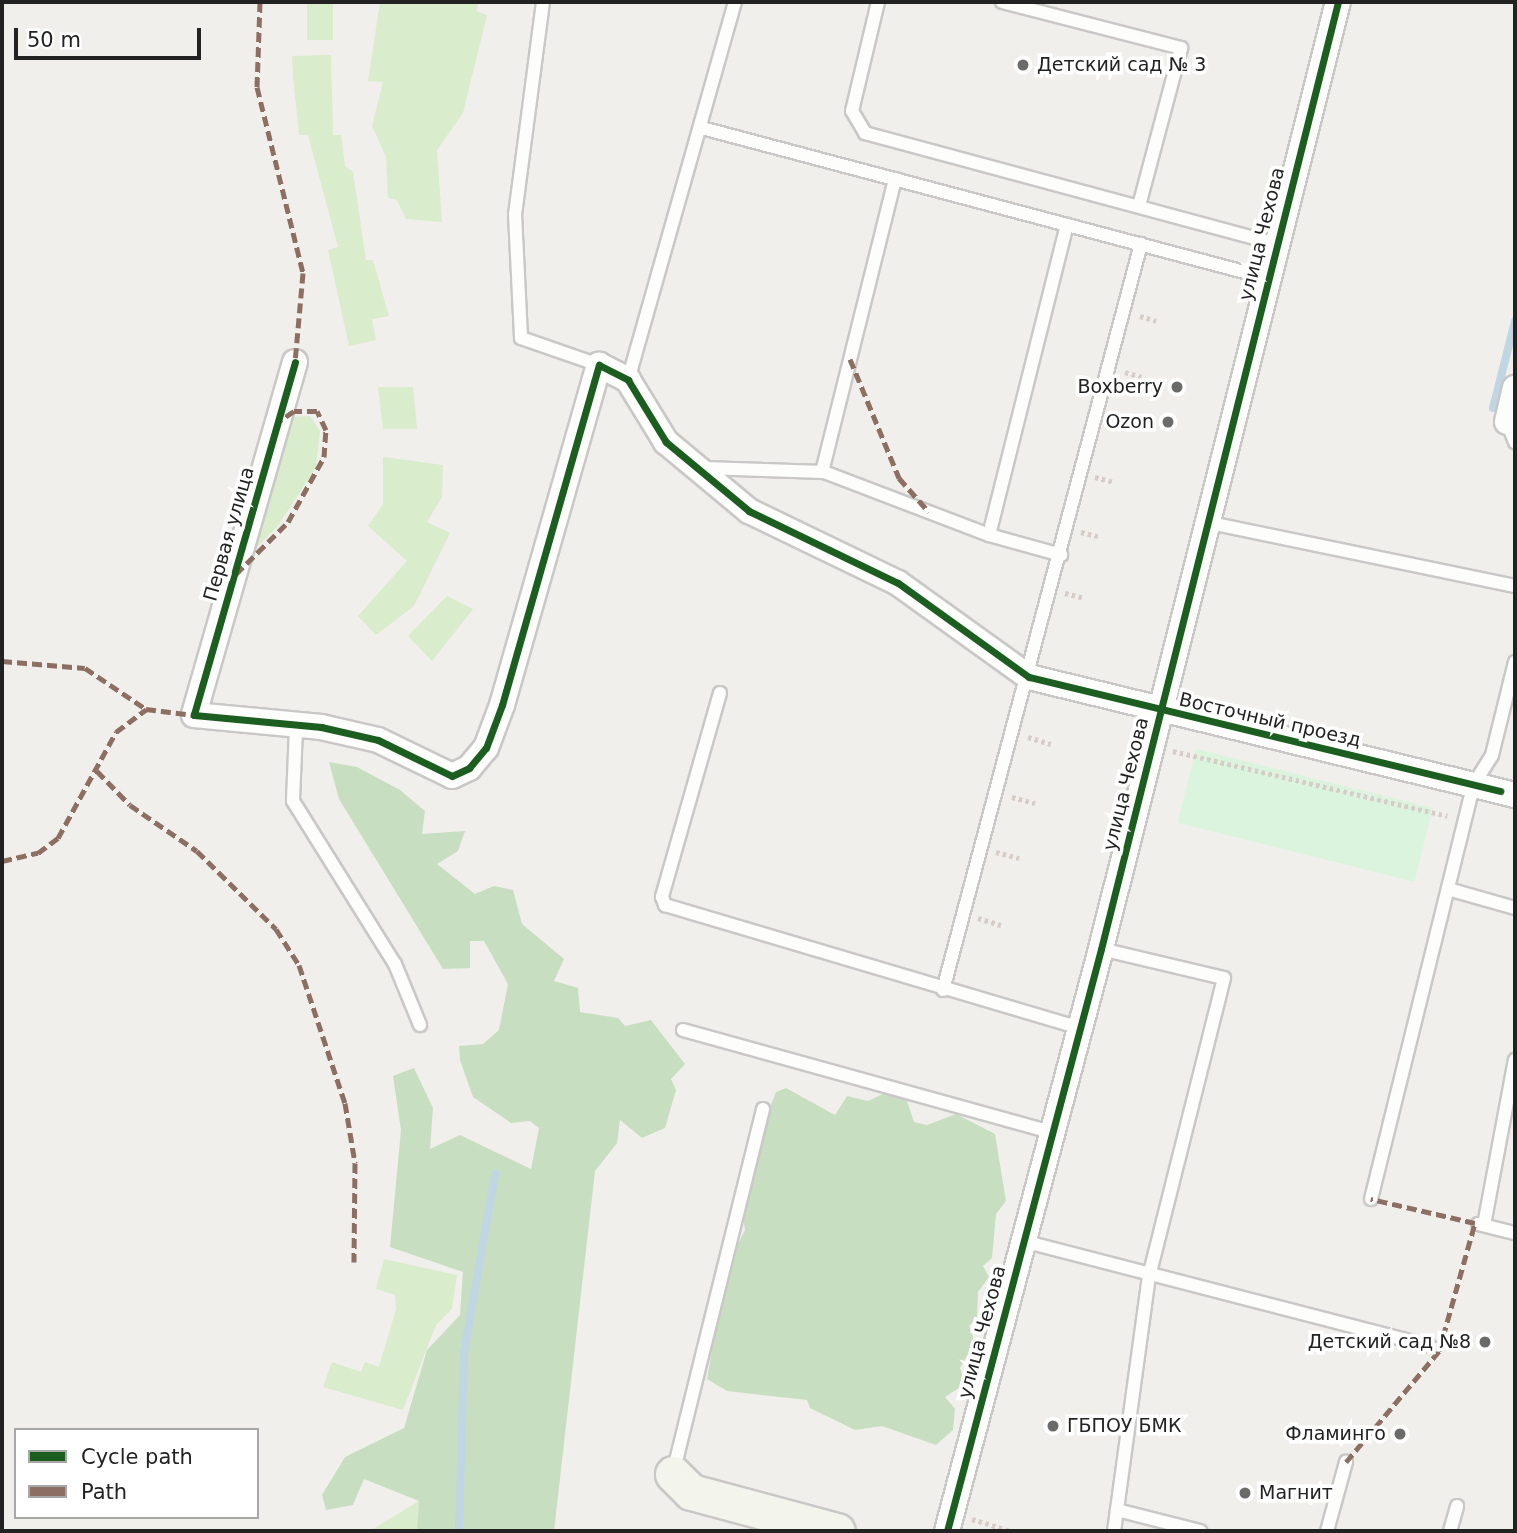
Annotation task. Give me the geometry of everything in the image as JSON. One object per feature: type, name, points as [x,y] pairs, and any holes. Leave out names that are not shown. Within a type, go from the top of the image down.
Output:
[{"type":"street","name":"улица Чехова","points":[[949,1522],[1153,746],[1206,522],[1338,2]]},
{"type":"street","name":"Первая улица","points":[[295,362],[194,715],[296,728]]},
{"type":"street","points":[[296,728],[378,740],[452,776],[469,768],[486,748],[599,365],[628,380]]},
{"type":"street","name":"Восточный проезд","points":[[628,380],[666,442],[704,468],[749,511],[898,583],[1029,677],[1508,793]]},
{"type":"street","points":[[1511,432],[1515,388]]},
{"type":"street","points":[[673,1474],[691,1492],[837,1531]]},
{"type":"lane","points":[[542,2],[515,214],[521,338],[599,365]]},
{"type":"lane","points":[[628,380],[702,128],[734,2]]},
{"type":"lane","points":[[878,2],[852,111],[865,133],[1276,244]]},
{"type":"lane","points":[[1002,2],[1181,48],[1139,206]]},
{"type":"lane","points":[[702,128],[1267,278]]},
{"type":"lane","points":[[822,472],[895,179]]},
{"type":"lane","points":[[989,535],[1067,225]]},
{"type":"lane","points":[[943,990],[1029,677],[1140,244]]},
{"type":"lane","points":[[704,468],[822,472],[989,535],[1061,555]]},
{"type":"lane","points":[[1206,522],[1515,586]]},
{"type":"lane","points":[[1371,1199],[1474,784],[1492,755],[1515,662]]},
{"type":"lane","points":[[720,693],[662,897],[665,905],[943,990],[1080,1028]]},
{"type":"lane","points":[[296,728],[293,801],[395,964],[420,1025]]},
{"type":"lane","points":[[1448,889],[1515,908]]},
{"type":"lane","points":[[1101,948],[1224,978],[1149,1276],[1114,1531]]},
{"type":"lane","points":[[683,1030],[1052,1132]]},
{"type":"lane","points":[[1515,1060],[1480,1224],[1515,1233]]},
{"type":"lane","points":[[673,1474],[763,1109]]},
{"type":"lane","points":[[1023,1241],[1149,1276],[1430,1346]]},
{"type":"lane","points":[[1327,1531],[1346,1462]]},
{"type":"lane","points":[[1450,1531],[1457,1506]]},
{"type":"lane","points":[[1117,1510],[1200,1531]]},
{"type":"path","points":[[1014,733],[1051,744]]},
{"type":"path","points":[[1153,746],[1465,820]]},
{"type":"path","points":[[997,793],[1035,803]]},
{"type":"path","points":[[949,1522],[1011,1531]]},
{"type":"green space","points":[[307,2],[333,2],[333,40],[307,40]]},
{"type":"green space","points":[[380,2],[479,2],[476,11],[487,15],[463,113],[437,150],[442,222],[406,219],[397,200],[388,198],[386,157],[372,126],[383,82],[368,81]]},
{"type":"green space","points":[[331,55],[333,135],[341,135],[345,166],[353,172],[366,260],[373,260],[389,316],[372,319],[376,340],[349,346],[328,250],[338,247],[308,135],[299,135],[293,76],[292,56]]},
{"type":"green space","points":[[378,387],[413,387],[417,429],[383,429]]},
{"type":"green space","points":[[310,416],[320,431],[316,467],[278,526],[246,558],[291,417]]},
{"type":"green space","points":[[383,457],[443,465],[442,497],[427,522],[450,533],[414,606],[376,635],[358,616],[407,561],[368,526],[383,504]]},
{"type":"green space","points":[[447,596],[473,609],[432,661],[408,636]]},
{"type":"green space","points":[[1196,749],[1433,808],[1414,882],[1178,823]]},
{"type":"green space","points":[[329,762],[357,767],[400,790],[425,811],[422,834],[465,831],[458,851],[437,864],[475,894],[494,886],[513,890],[522,924],[564,959],[554,981],[578,988],[580,1012],[618,1018],[625,1026],[651,1020],[685,1064],[671,1079],[676,1090],[665,1128],[642,1138],[620,1120],[617,1143],[595,1171],[554,1531],[417,1531],[419,1501],[364,1479],[353,1505],[326,1510],[322,1495],[345,1457],[404,1428],[427,1350],[460,1315],[463,1272],[390,1247],[401,1130],[393,1076],[414,1068],[433,1108],[430,1149],[460,1135],[531,1169],[539,1128],[530,1121],[511,1123],[473,1097],[460,1060],[459,1046],[483,1044],[499,1030],[508,984],[484,941],[470,941],[470,968],[443,969],[339,799]]},
{"type":"green space","points":[[786,1088],[835,1115],[847,1096],[868,1101],[889,1091],[907,1101],[914,1122],[927,1125],[956,1114],[995,1134],[1006,1201],[996,1214],[992,1258],[983,1266],[989,1277],[978,1292],[977,1317],[969,1326],[975,1342],[960,1368],[965,1384],[945,1397],[955,1409],[953,1430],[936,1445],[882,1426],[855,1430],[810,1408],[807,1400],[727,1391],[707,1379],[726,1269],[745,1230],[741,1205],[755,1175],[762,1128],[776,1092]]},
{"type":"green space","points":[[384,1259],[457,1275],[452,1309],[436,1325],[403,1410],[323,1387],[332,1362],[361,1372],[365,1362],[379,1367],[396,1309],[395,1295],[376,1289]]},
{"type":"green space","points":[[419,1501],[417,1531],[370,1531]]},
{"type":"waterway","points":[[1493,408],[1515,321]]},
{"type":"waterway","points":[[459,1531],[464,1352],[495,1174]]},
{"type":"marked path","points":[[260,2],[257,87],[303,273],[295,362]]},
{"type":"marked path","points":[[850,359],[899,478],[929,512]]},
{"type":"marked path","points":[[236,574],[288,522],[324,457],[326,430],[317,411],[294,411],[279,421]]},
{"type":"marked path","points":[[2,661],[85,668],[146,709]]},
{"type":"marked path","points":[[2,861],[38,853],[58,838],[116,732],[146,709],[194,715]]},
{"type":"marked path","points":[[97,771],[130,805],[197,851],[276,929],[299,965],[345,1103],[355,1163],[354,1262]]},
{"type":"marked path","points":[[1346,1462],[1439,1351],[1475,1223],[1371,1199]]},
{"type":"cycle path","points":[[947,1531],[1101,949],[1338,2]]},
{"type":"cycle path","points":[[295,362],[194,715],[321,727],[378,740],[452,776],[469,768],[486,748],[502,705],[599,365],[628,380],[666,442],[749,511],[898,583],[1029,677],[1500,791]]},
{"type":"place","name":"Детский сад № 3","points":[[1023,65]]},
{"type":"place","name":"Boxberry","points":[[1177,387]]},
{"type":"place","name":"Ozon","points":[[1168,422]]},
{"type":"place","name":"Детский сад №8","points":[[1485,1342]]},
{"type":"place","name":"ГБПОУ БМК","points":[[1053,1426]]},
{"type":"place","name":"Фламинго","points":[[1400,1434]]},
{"type":"place","name":"Магнит","points":[[1245,1493]]}]
